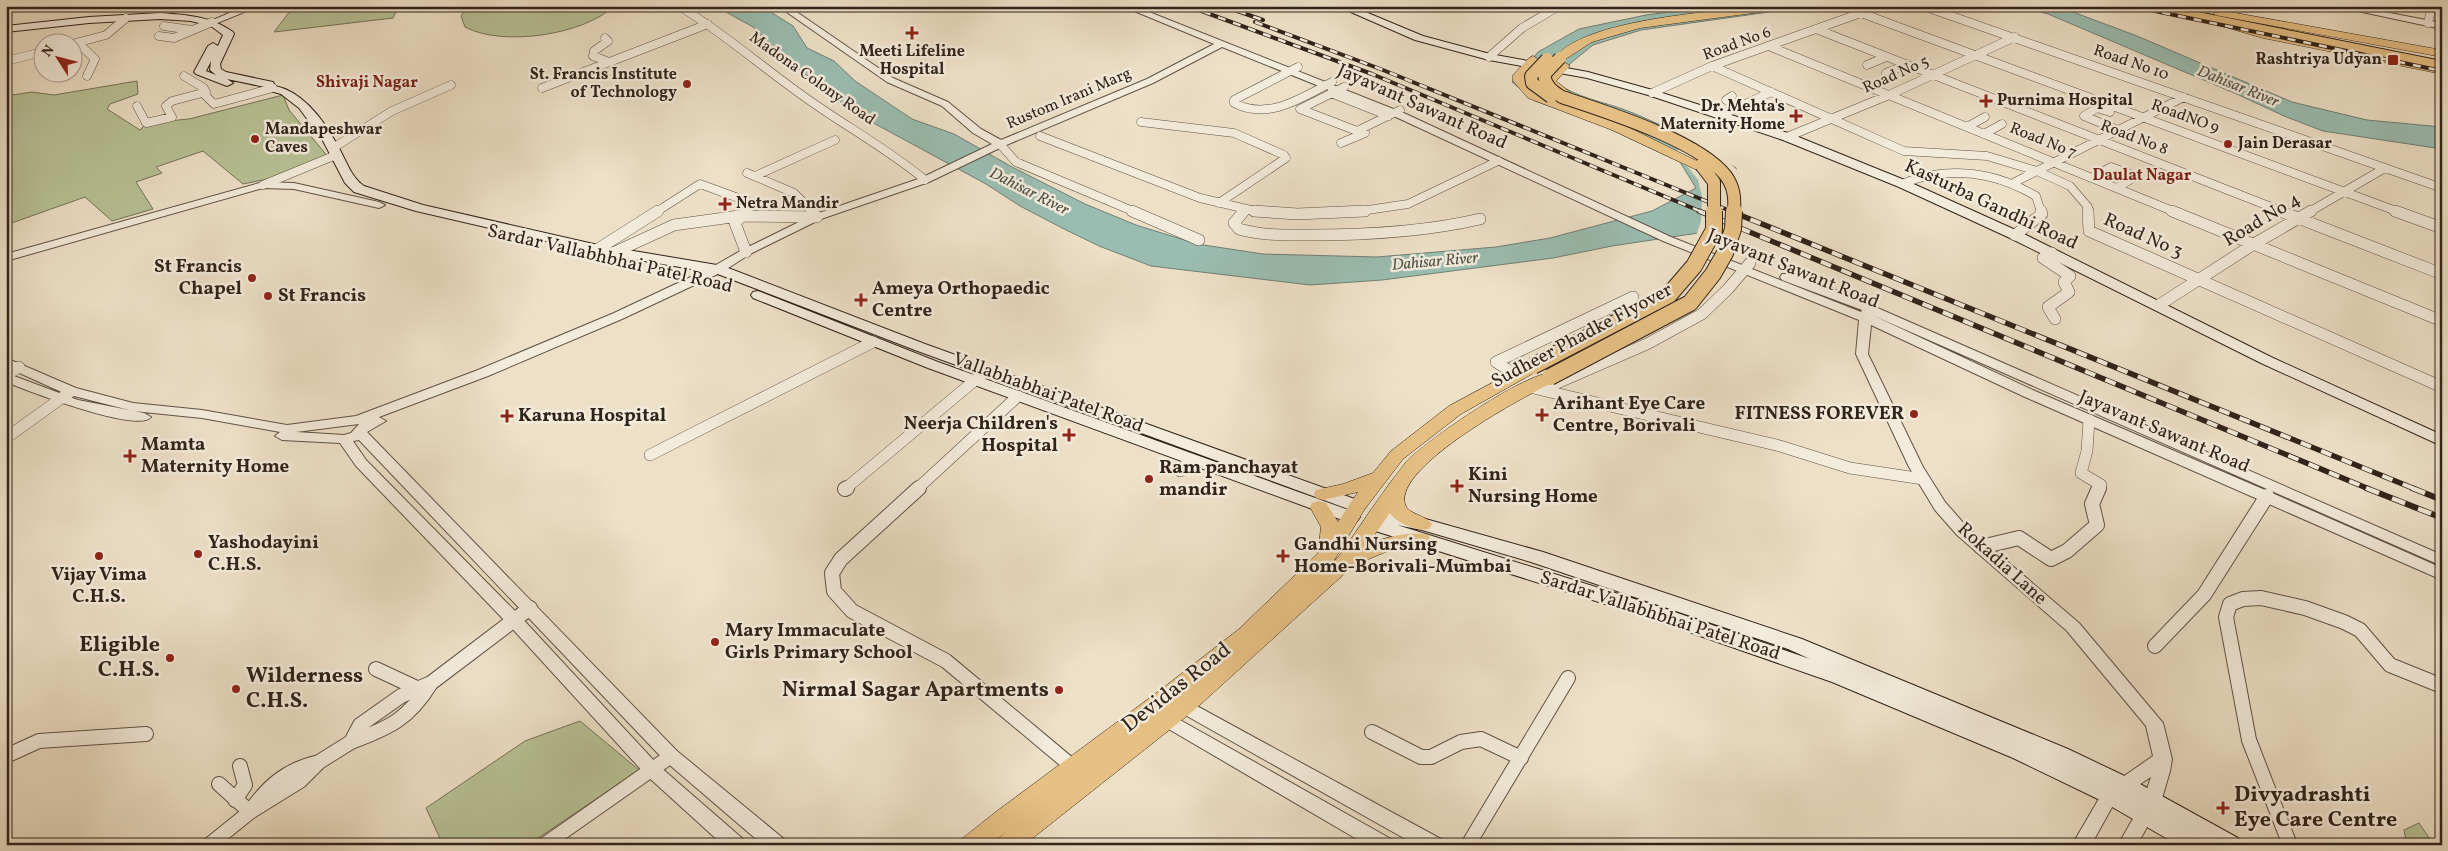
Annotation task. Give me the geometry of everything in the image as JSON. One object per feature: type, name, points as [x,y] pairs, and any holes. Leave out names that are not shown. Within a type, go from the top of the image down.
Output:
[{"type":"highway","points":[[2149,6],[2208,12]]},
{"type":"highway","points":[[2178,6],[2442,65]]},
{"type":"highway","points":[[2270,26],[2442,59]]},
{"type":"main road","points":[[1342,6],[1419,38],[1508,57]]},
{"type":"main road","points":[[1359,6],[1426,35],[1491,54]]},
{"type":"main road","name":"Sudheer Phadke Flyover","points":[[1354,512],[1397,455],[1455,410],[1516,375],[1654,304],[1669,294],[1694,266],[1714,230],[1714,182],[1710,166],[1651,135],[1551,97],[1532,83],[1531,76],[1550,55],[1580,38],[1607,28],[1628,22],[1739,6]]},
{"type":"main road","name":"Sudheer Phadke Flyover","points":[[1375,520],[1414,465],[1465,424],[1690,303],[1704,288],[1727,252],[1733,235],[1734,190],[1710,166],[1680,143],[1562,97],[1550,90],[1545,84],[1544,75],[1560,58],[1588,40],[1639,25],[1783,6]]},
{"type":"main road","points":[[2208,12],[2263,35],[2442,70]]},
{"type":"main road","points":[[6,31],[125,19],[182,22],[225,28],[229,34],[214,64],[216,74]]},
{"type":"main road","points":[[203,26],[217,36],[200,72],[269,84],[272,88],[285,91],[303,106],[335,152],[351,183],[383,202]]},
{"type":"main road","points":[[2270,26],[2442,54]]},
{"type":"main road","name":"Kasturba Gandhi Road","points":[[1508,57],[1568,69],[1725,110],[1791,135],[1905,182],[2019,233],[2442,441]]},
{"type":"main road","points":[[1531,62],[1520,75],[1519,81],[1532,95],[1617,127],[1710,166],[1709,153],[1665,130],[1559,91],[1550,81],[1568,69]]},
{"type":"main road","name":"Sardar Vallabhbhai Patel Road","points":[[383,202],[710,274],[873,342],[980,376],[1018,396],[1185,465],[1321,501],[1375,520],[1421,532],[1523,570],[1795,661],[2116,790],[2150,809],[2230,845]]},
{"type":"main road","name":"Sardar Vallabhbhai Patel Road","points":[[383,202],[452,224],[565,249],[710,274]]},
{"type":"main road","name":"Kasturba Gandhi Road","points":[[2019,233],[2052,252],[2163,303]]},
{"type":"main road","name":"Vallabhabhai Patel Road","points":[[710,274],[980,376],[1321,501]]},
{"type":"main road","name":"Kasturba Gandhi Road","points":[[2286,364],[2442,430]]},
{"type":"main road","points":[[1324,558],[1331,537],[1331,527],[1321,501],[1379,478]]},
{"type":"main road","points":[[1346,561],[1421,532],[1398,512],[1395,504],[1395,492]]},
{"type":"main road","name":"Devidas Road","points":[[972,845],[1214,662],[1246,634],[1324,558],[1354,512]]},
{"type":"main road","name":"Devidas Road","points":[[1007,845],[1048,810],[1184,706],[1346,561],[1375,520]]},
{"type":"main road","name":"Sardar Vallabhbhai Patel Road","points":[[2150,809],[2198,845]]},
{"type":"street","points":[[159,36],[170,39],[255,6]]},
{"type":"street","name":"Madona Colony Road","points":[[679,6],[708,24],[806,98],[909,166],[926,180]]},
{"type":"street","name":"Rustom Irani Marg","points":[[782,6],[890,80],[945,104],[976,131],[1000,144],[1150,81],[1220,45]]},
{"type":"street","name":"Jayavant Sawant Road","points":[[1126,6],[1220,45],[1294,69]]},
{"type":"street","name":"Jayavant Sawant Road","points":[[1145,6],[1294,69],[1611,210]]},
{"type":"street","points":[[1491,54],[1524,26],[1543,13],[1560,6]]},
{"type":"street","name":"Road No 10","points":[[1923,6],[2442,188]]},
{"type":"street","points":[[2338,6],[2442,22]]},
{"type":"street","points":[[2361,6],[2429,21],[2442,26]]},
{"type":"street","points":[[2429,21],[2432,6]]},
{"type":"street","name":"Road No 6","points":[[1656,91],[1712,66],[1771,47],[1861,13]]},
{"type":"street","name":"RoadNO 9","points":[[1861,13],[1970,62],[2127,111],[2442,228]]},
{"type":"street","points":[[82,42],[106,35],[125,19]]},
{"type":"street","points":[[542,88],[708,24]]},
{"type":"street","points":[[164,26],[203,26]]},
{"type":"street","name":"Road No 8","points":[[1816,29],[1904,66],[2442,274]]},
{"type":"street","name":"Road No 5","points":[[1791,135],[1889,95],[1929,75],[1970,62],[2015,37]]},
{"type":"street","points":[[605,38],[608,41],[594,51],[593,56],[609,62]]},
{"type":"street","name":"Road No 7","points":[[1771,47],[2094,177],[2442,321]]},
{"type":"street","points":[[82,49],[95,59],[87,76]]},
{"type":"street","points":[[6,61],[32,54]]},
{"type":"street","points":[[1867,65],[1884,58]]},
{"type":"street","name":"Road No 3","points":[[1712,66],[1748,89],[1767,94],[1830,118],[1904,151],[1987,156],[2037,171],[2070,186],[2088,207],[2089,231],[2442,387]]},
{"type":"street","points":[[1886,73],[1904,66]]},
{"type":"street","points":[[1294,69],[1234,100],[1234,102],[1245,109],[1266,111],[1334,87]]},
{"type":"street","points":[[196,83],[216,74]]},
{"type":"street","points":[[184,76],[204,88],[205,95],[214,104],[272,88]]},
{"type":"street","points":[[6,258],[263,185],[335,152],[392,111],[452,85]]},
{"type":"street","points":[[1334,87],[1300,109],[1352,131],[1361,130],[1396,114]]},
{"type":"street","points":[[137,106],[146,123],[150,123],[172,117],[166,106],[167,104],[206,92]]},
{"type":"street","points":[[1732,96],[1726,100],[1725,110],[1767,94]]},
{"type":"street","points":[[2015,182],[2184,96]]},
{"type":"street","points":[[2118,130],[2084,115],[2096,108],[2119,115],[2127,111]]},
{"type":"street","points":[[1341,143],[1396,114]]},
{"type":"street","name":"Jayavant Sawant Road","points":[[1396,114],[1498,161],[1671,236],[1867,313],[2442,560]]},
{"type":"street","points":[[1968,126],[1985,117]]},
{"type":"street","points":[[1141,122],[1234,133],[1284,155],[1286,158],[1219,203]]},
{"type":"street","points":[[1985,133],[2002,124]]},
{"type":"street","points":[[1040,136],[1170,187],[1219,203],[1245,209],[1288,213],[1335,213],[1390,208],[1408,204],[1498,161]]},
{"type":"street","points":[[817,217],[808,202],[796,192],[751,175],[835,140]]},
{"type":"street","points":[[777,845],[671,756],[361,426],[341,422],[287,429],[202,414],[133,407],[71,391],[13,364],[6,376],[60,400],[122,415],[192,422],[278,436],[337,438],[361,426],[488,378],[677,295],[746,252],[817,217],[926,180],[1000,144],[1016,162],[1067,182],[1199,240]]},
{"type":"street","points":[[2094,177],[2111,167],[2136,176],[2118,187]]},
{"type":"street","name":"Road No 4","points":[[2163,303],[2200,281],[2254,244],[2385,168]]},
{"type":"street","points":[[1905,182],[1949,172],[1983,174],[2015,182],[2036,196],[2042,214],[2019,233]]},
{"type":"street","points":[[598,248],[700,184],[752,203],[750,208],[739,216],[735,223],[746,252]]},
{"type":"street","points":[[263,185],[294,186],[383,202]]},
{"type":"street","points":[[1245,209],[1234,223],[1239,228],[1284,235],[1356,236],[1448,227],[1480,219]]},
{"type":"street","points":[[616,252],[674,225],[739,216],[817,217]]},
{"type":"street","points":[[2052,252],[2043,258],[2070,276],[2064,282],[2069,292],[2048,307],[2055,319]]},
{"type":"street","points":[[1540,385],[1647,344],[1702,314],[1747,266]]},
{"type":"street","points":[[1516,375],[1496,362],[1633,297]]},
{"type":"street","name":"Jayavant Sawant Road","points":[[1867,313],[2089,420],[2267,496],[2442,575]]},
{"type":"street","name":"Rokadia Lane","points":[[1867,313],[1862,354],[1923,479],[1940,506],[1981,547],[2073,627],[2154,723],[2162,739],[2163,759],[2150,809],[2127,845]]},
{"type":"street","points":[[650,456],[873,342]]},
{"type":"street","points":[[845,489],[980,376]]},
{"type":"street","points":[[1540,385],[1780,446],[1850,468],[1923,479]]},
{"type":"street","points":[[6,438],[71,391]]},
{"type":"street","points":[[1018,396],[840,559],[832,573],[834,591],[852,611],[946,661],[1073,767]]},
{"type":"street","points":[[1981,547],[2019,538],[2051,559],[2067,551],[2097,525],[2091,513],[2090,504],[2101,485],[2081,473],[2087,451],[2089,420]]},
{"type":"street","points":[[341,422],[333,427],[330,432],[513,619],[652,770],[736,845]]},
{"type":"street","points":[[2155,646],[2204,595],[2267,496]]},
{"type":"street","points":[[2290,845],[2249,740],[2226,617],[2228,606],[2232,601],[2238,599],[2267,599],[2295,604],[2350,624],[2363,631],[2383,661],[2390,666],[2442,686]]},
{"type":"street","points":[[209,845],[250,812],[300,781],[319,762],[351,742],[388,728],[419,703],[424,688],[530,608]]},
{"type":"street","points":[[376,669],[424,688]]},
{"type":"street","points":[[573,684],[591,672]]},
{"type":"street","points":[[1468,845],[1568,678]]},
{"type":"street","points":[[1184,706],[1434,845]]},
{"type":"street","points":[[1166,719],[1384,845]]},
{"type":"street","points":[[1372,732],[1421,757],[1431,757],[1461,742],[1481,739],[1521,758]]},
{"type":"street","points":[[6,756],[39,741],[146,734]]},
{"type":"street","points":[[544,845],[671,756]]},
{"type":"street","points":[[2081,845],[2116,790],[2163,759]]},
{"type":"street","points":[[235,800],[245,785],[240,766]]},
{"type":"street","points":[[219,784],[250,812]]},
{"type":"green space","points":[[294,6],[410,6],[397,10],[393,18],[274,32]]},
{"type":"green space","points":[[468,6],[614,6],[601,16],[563,31],[520,37],[481,33],[465,27],[461,16]]},
{"type":"green space","points":[[137,81],[138,94],[110,104],[107,109],[140,130],[147,123],[189,119],[283,95],[289,110],[329,158],[278,177],[243,184],[203,151],[156,167],[162,173],[136,182],[153,209],[112,221],[85,197],[6,225],[6,96],[32,92],[54,95]]},
{"type":"green space","points":[[580,721],[639,770],[528,845],[443,845],[426,808],[525,741]]},
{"type":"green space","points":[[2419,823],[2434,845],[2407,845],[2404,830]]},
{"type":"water","name":"Dahisar River","points":[[715,6],[761,6],[793,26],[807,48],[834,61],[855,81],[912,119],[954,134],[1012,167],[1085,204],[1136,225],[1197,244],[1263,254],[1377,257],[1496,247],[1550,238],[1652,211],[1696,188],[1680,162],[1595,122],[1535,101],[1512,82],[1538,52],[1579,29],[1646,15],[1717,6],[1812,6],[1641,30],[1593,45],[1572,62],[1554,81],[1580,95],[1628,111],[1656,123],[1697,144],[1736,168],[1740,204],[1705,232],[1612,246],[1553,258],[1382,280],[1310,285],[1151,266],[1099,246],[1020,206],[986,184],[855,113],[773,49],[753,27]]},
{"type":"water","name":"Dahisar River","points":[[2018,6],[2057,6],[2137,36],[2292,102],[2367,120],[2442,127],[2442,149],[2323,131],[2048,14]]},
{"type":"pier","points":[[1699,143],[1728,161],[1739,172],[1743,203],[1706,234],[1696,236],[1701,221],[1702,197],[1698,180],[1688,167],[1666,154]]},
{"type":"railway","points":[[1188,6],[1372,74],[1702,212]]},
{"type":"railway","points":[[1223,6],[1263,20]]},
{"type":"railway","points":[[2131,6],[2442,71]]},
{"type":"railway","points":[[1255,22],[1383,70],[1733,212]]},
{"type":"railway","points":[[1699,211],[2369,489]]},
{"type":"railway","points":[[1730,211],[2415,489]]},
{"type":"railway","points":[[2366,488],[2442,518]]},
{"type":"railway","points":[[2412,488],[2442,500]]},
{"type":"place","name":"Meeti Lifeline Hospital","points":[[912,33]]},
{"type":"place","name":"Rashtriya Udyan","points":[[2393,60]]},
{"type":"place","name":"St. Francis Institute of Technology","points":[[687,84]]},
{"type":"place","name":"Purnima Hospital","points":[[1986,101]]},
{"type":"place","name":"Dr. Mehta's Maternity Home","points":[[1796,116]]},
{"type":"place","name":"Mandapeshwar Caves","points":[[255,139]]},
{"type":"place","name":"Jain Derasar","points":[[2228,144]]},
{"type":"place","name":"Netra Mandir","points":[[725,204]]},
{"type":"place","name":"St Francis Chapel","points":[[252,278]]},
{"type":"place","name":"St Francis","points":[[268,296]]},
{"type":"place","name":"Ameya Orthopaedic Centre","points":[[861,300]]},
{"type":"place","name":"FITNESS FOREVER","points":[[1914,414]]},
{"type":"place","name":"Arihant Eye Care Centre, Borivali","points":[[1542,415]]},
{"type":"place","name":"Karuna Hospital","points":[[507,416]]},
{"type":"place","name":"Neerja Children's Hospital","points":[[1069,435]]},
{"type":"place","name":"Mamta Maternity Home","points":[[130,456]]},
{"type":"place","name":"Ram panchayat mandir","points":[[1149,479]]},
{"type":"place","name":"Kini Nursing Home","points":[[1457,486]]},
{"type":"place","name":"Yashodayini C.H.S.","points":[[198,554]]},
{"type":"place","name":"Vijay Vima C.H.S.","points":[[99,556]]},
{"type":"place","name":"Gandhi Nursing Home-Borivali-Mumbai","points":[[1283,556]]},
{"type":"place","name":"Mary Immaculate Girls Primary School","points":[[715,642]]},
{"type":"place","name":"Eligible C.H.S.","points":[[170,658]]},
{"type":"place","name":"Wilderness C.H.S.","points":[[236,689]]},
{"type":"place","name":"Nirmal Sagar Apartments","points":[[1059,690]]},
{"type":"place","name":"Divyadrashti Eye Care Centre","points":[[2223,808]]},
{"type":"district","name":"Shivaji Nagar","points":[[367,83]]},
{"type":"district","name":"Daulat Nagar","points":[[2142,176]]}]
